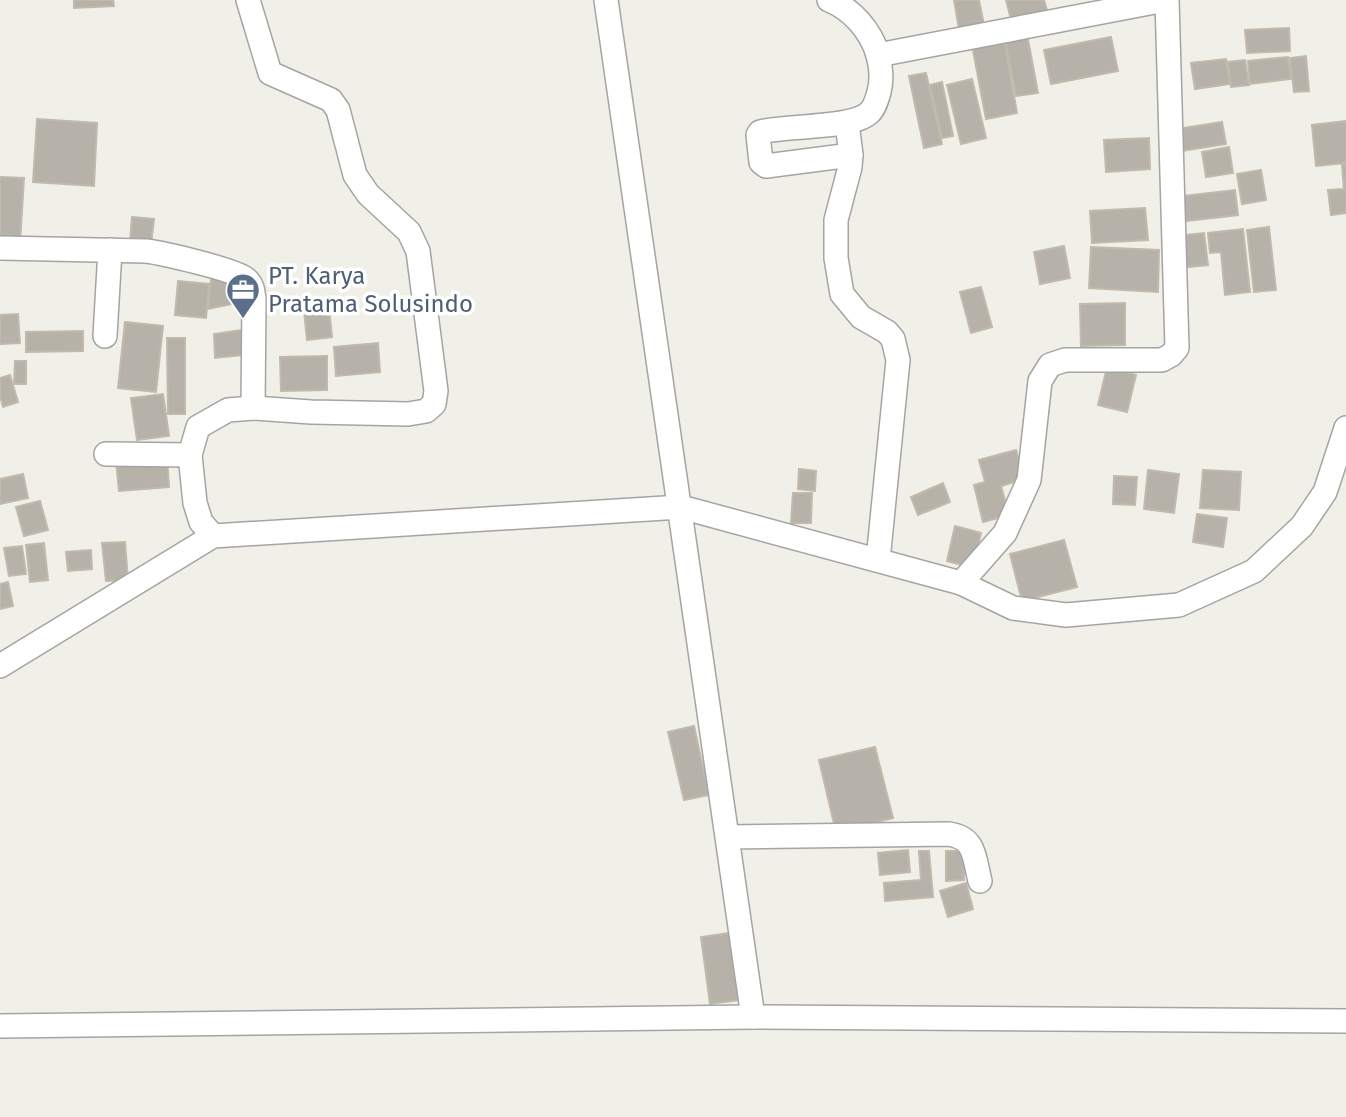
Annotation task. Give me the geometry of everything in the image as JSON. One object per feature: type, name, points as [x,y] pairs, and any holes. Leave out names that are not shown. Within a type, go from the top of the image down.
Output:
[{"type":"street","points":[[214,536],[201,522],[195,503],[190,455],[198,427],[228,410],[253,408],[408,414],[426,411],[434,404],[436,391],[418,251],[409,232],[368,194],[355,175],[338,110],[331,100],[270,73],[248,0]]},
{"type":"street","points":[[606,0],[753,1017]]},
{"type":"street","points":[[829,0],[849,12],[861,24],[878,55],[880,88],[872,111],[847,123],[832,122],[760,132],[761,162],[766,166],[851,155]]},
{"type":"street","points":[[878,55],[1166,0],[1177,348],[1162,360],[1065,360],[1050,365],[1040,381],[1029,480],[1005,533],[961,583]]},
{"type":"street","points":[[847,123],[850,167],[836,220],[836,258],[842,294],[861,317],[887,332],[893,339],[898,360],[878,560]]},
{"type":"street","points":[[0,248],[161,253],[238,275],[250,283],[254,299],[253,408]]},
{"type":"street","points":[[106,336],[110,250]]},
{"type":"street","points":[[0,666],[214,536],[681,507],[961,583],[1013,608],[1066,615],[1179,605],[1255,571],[1301,526],[1325,492],[1343,444],[1346,428]]},
{"type":"street","points":[[106,454],[190,455]]},
{"type":"street","points":[[728,837],[949,834],[960,836],[970,843],[980,881]]},
{"type":"street","points":[[0,1026],[753,1017],[1346,1021]]},
{"type":"building","points":[[74,0],[113,0],[114,6],[74,8]]},
{"type":"building","points":[[954,0],[979,0],[985,30],[960,35]]},
{"type":"building","points":[[1006,0],[1044,0],[1049,17],[1013,27]]},
{"type":"building","points":[[1289,28],[1290,51],[1247,53],[1245,30]]},
{"type":"building","points":[[1026,29],[1038,93],[1016,96],[1004,33]]},
{"type":"building","points":[[1003,34],[1017,113],[986,119],[971,40]]},
{"type":"building","points":[[1111,37],[1118,71],[1051,84],[1044,50]]},
{"type":"building","points":[[1306,56],[1309,91],[1294,92],[1290,58]]},
{"type":"building","points":[[1288,57],[1291,79],[1250,84],[1248,61]]},
{"type":"building","points":[[1226,59],[1230,84],[1195,89],[1191,63]]},
{"type":"building","points":[[1245,60],[1249,85],[1231,87],[1228,62]]},
{"type":"building","points":[[926,73],[942,144],[924,148],[909,76]]},
{"type":"building","points":[[972,79],[986,138],[961,144],[947,85]]},
{"type":"building","points":[[942,82],[953,136],[942,138],[930,85]]},
{"type":"building","points":[[37,119],[97,123],[94,186],[33,182]]},
{"type":"building","points":[[1346,121],[1346,163],[1316,166],[1312,125]]},
{"type":"building","points":[[1222,122],[1226,144],[1181,151],[1177,129]]},
{"type":"building","points":[[1149,138],[1150,169],[1106,172],[1104,140]]},
{"type":"building","points":[[1229,147],[1233,173],[1206,177],[1202,152]]},
{"type":"building","points":[[1342,165],[1346,165],[1346,213],[1331,215],[1328,190],[1344,189]]},
{"type":"building","points":[[1261,170],[1266,200],[1242,204],[1237,174]]},
{"type":"building","points":[[0,177],[24,178],[20,243],[0,241]]},
{"type":"building","points":[[1235,190],[1238,215],[1178,222],[1175,197]]},
{"type":"building","points":[[1145,208],[1148,240],[1092,243],[1090,211]]},
{"type":"building","points":[[132,217],[154,219],[151,244],[130,241]]},
{"type":"building","points":[[1269,227],[1276,290],[1254,292],[1247,230]]},
{"type":"building","points":[[1243,229],[1250,292],[1225,295],[1221,252],[1210,253],[1208,233]]},
{"type":"building","points":[[1204,233],[1208,265],[1179,268],[1176,236]]},
{"type":"building","points":[[1064,246],[1070,278],[1040,284],[1034,252]]},
{"type":"building","points":[[1091,247],[1159,250],[1158,292],[1089,288]]},
{"type":"building","points":[[211,279],[244,282],[237,303],[208,309]]},
{"type":"building","points":[[178,281],[209,284],[206,318],[175,315]]},
{"type":"building","points":[[981,287],[992,327],[971,333],[960,292]]},
{"type":"building","points":[[328,298],[332,337],[307,340],[303,301]]},
{"type":"building","points":[[1125,303],[1125,345],[1081,346],[1080,304]]},
{"type":"building","points":[[18,314],[20,343],[0,344],[0,315]]},
{"type":"building","points":[[125,322],[163,326],[156,392],[118,388]]},
{"type":"building","points":[[249,329],[251,354],[215,358],[214,334]]},
{"type":"building","points":[[83,331],[83,351],[26,352],[26,332]]},
{"type":"building","points":[[167,338],[185,338],[185,414],[168,414]]},
{"type":"building","points":[[378,343],[380,372],[336,376],[334,347]]},
{"type":"building","points":[[327,356],[327,390],[281,391],[280,357]]},
{"type":"building","points":[[15,361],[26,361],[26,384],[14,384]]},
{"type":"building","points":[[1107,367],[1136,375],[1127,412],[1098,405]]},
{"type":"building","points":[[10,375],[18,402],[3,407],[0,378]]},
{"type":"building","points":[[163,394],[169,436],[137,440],[131,398]]},
{"type":"building","points":[[1016,450],[1025,479],[1001,486],[1009,515],[983,522],[974,485],[985,482],[979,460]]},
{"type":"building","points":[[167,457],[169,487],[119,491],[116,461]]},
{"type":"building","points":[[799,469],[816,471],[815,491],[798,489]]},
{"type":"building","points":[[1148,470],[1179,474],[1174,513],[1144,509]]},
{"type":"building","points":[[1203,470],[1241,472],[1239,510],[1200,508]]},
{"type":"building","points":[[23,474],[28,498],[0,504],[0,479]]},
{"type":"building","points":[[1114,476],[1137,477],[1135,505],[1113,504]]},
{"type":"building","points":[[943,483],[950,502],[918,515],[911,497]]},
{"type":"building","points":[[793,493],[812,493],[811,523],[791,523]]},
{"type":"building","points":[[40,501],[48,530],[24,536],[16,507]]},
{"type":"building","points":[[1197,514],[1227,518],[1223,547],[1193,542]]},
{"type":"building","points":[[955,526],[981,533],[973,568],[947,561]]},
{"type":"building","points":[[1064,540],[1077,587],[1022,601],[1010,554]]},
{"type":"building","points":[[125,542],[128,580],[106,581],[102,543]]},
{"type":"building","points":[[44,543],[48,580],[30,582],[26,545]]},
{"type":"building","points":[[22,546],[26,574],[9,576],[4,548]]},
{"type":"building","points":[[91,550],[92,569],[68,571],[66,552]]},
{"type":"building","points":[[8,582],[13,606],[0,609],[0,584]]},
{"type":"building","points":[[694,726],[709,795],[684,800],[668,732]]},
{"type":"building","points":[[875,747],[893,818],[836,832],[819,760]]},
{"type":"building","points":[[908,850],[910,872],[880,875],[878,853]]},
{"type":"building","points":[[919,851],[929,851],[933,897],[885,901],[884,883],[921,880]]},
{"type":"building","points":[[946,851],[964,851],[964,880],[946,881]]},
{"type":"building","points":[[966,883],[973,909],[948,917],[940,891]]},
{"type":"building","points":[[730,933],[740,1000],[710,1004],[701,937]]},
{"type":"place","name":"PT. Karya Pratama Solusindo","points":[[243,320]]}]
